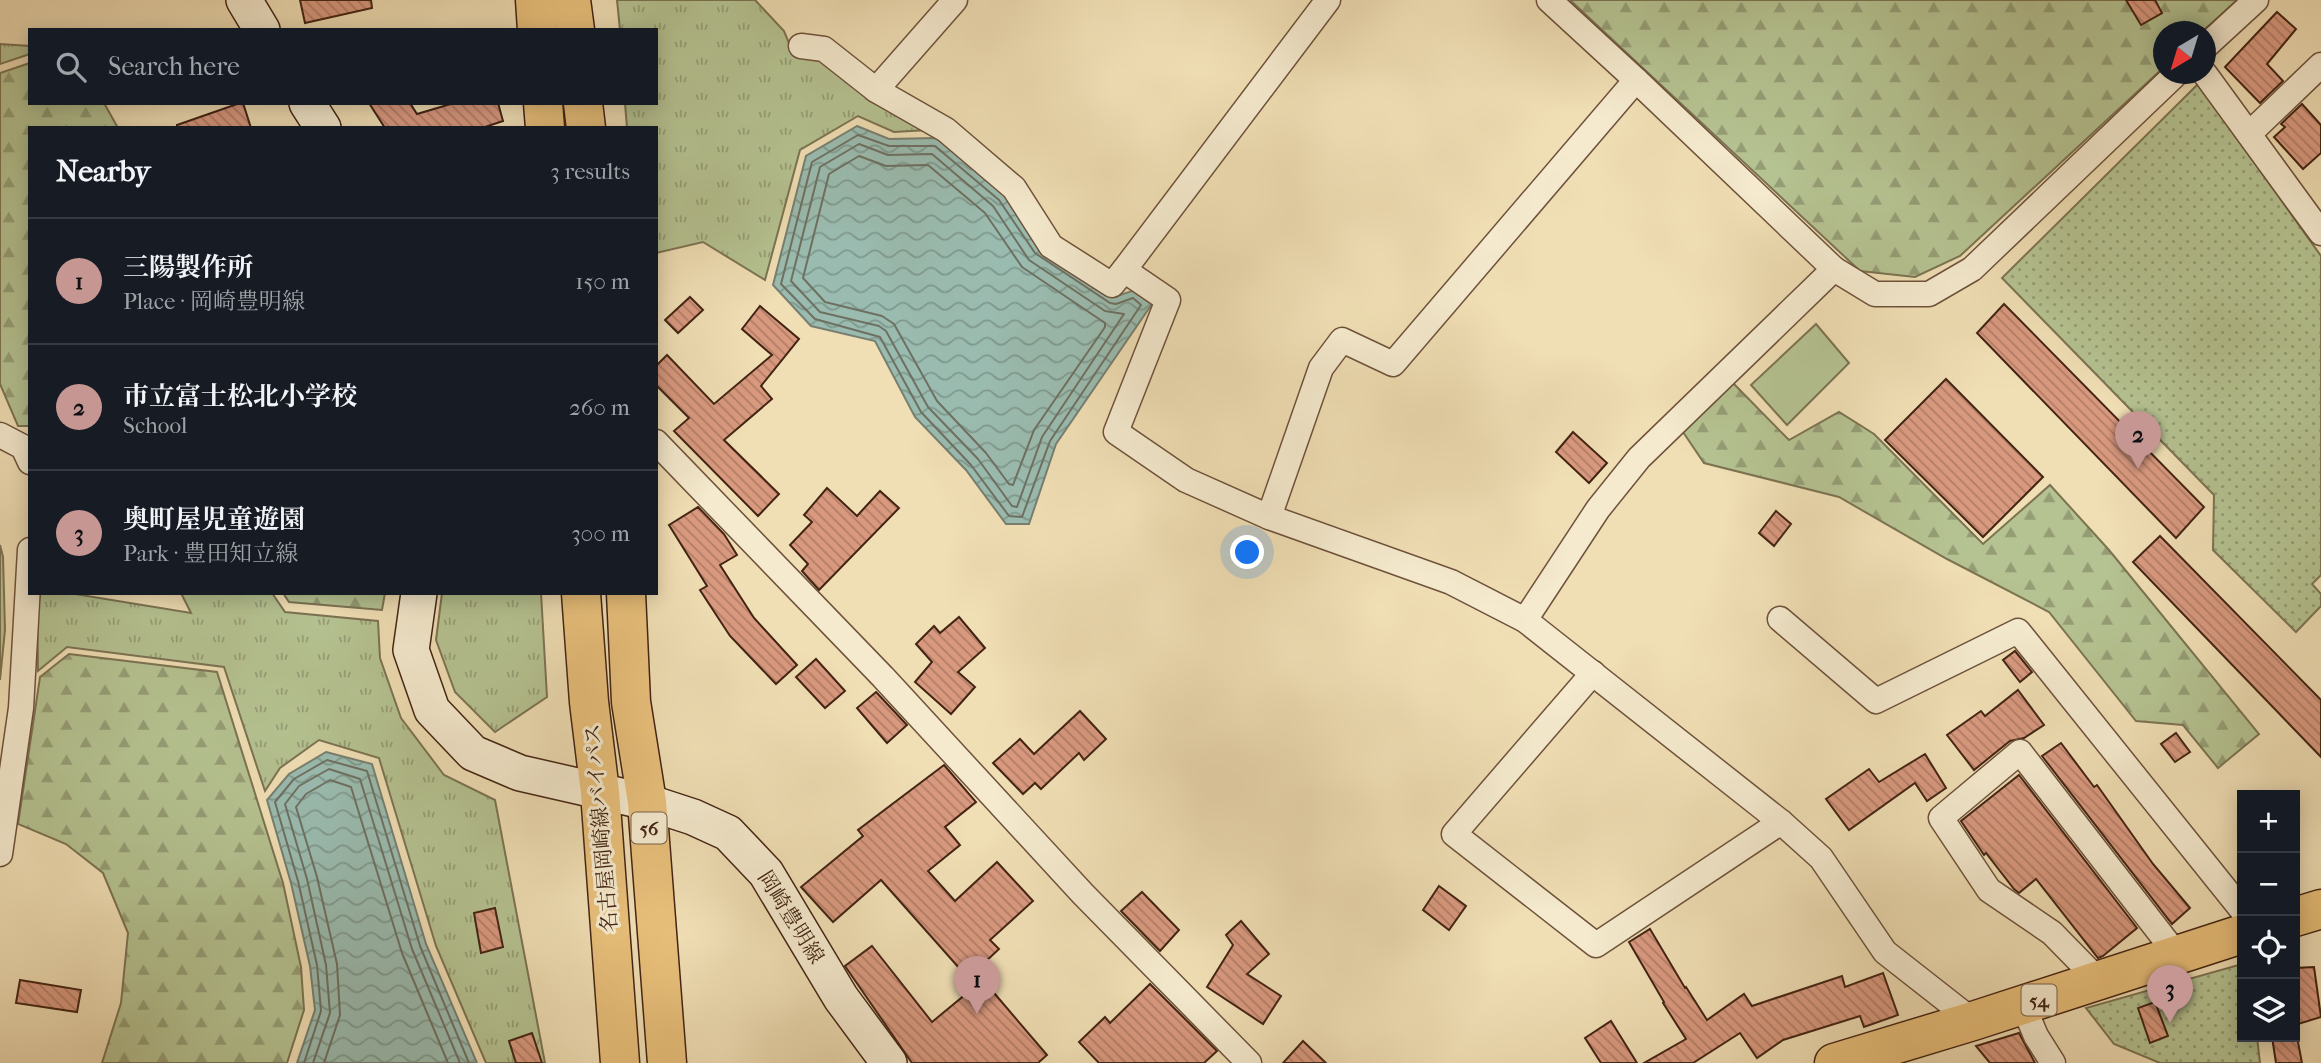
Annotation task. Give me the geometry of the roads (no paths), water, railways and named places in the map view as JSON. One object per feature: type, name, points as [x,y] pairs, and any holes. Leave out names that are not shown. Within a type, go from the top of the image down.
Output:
[{"type":"main road","points":[[244,0],[261,28]]},
{"type":"main road","points":[[535,0],[537,28]]},
{"type":"main road","points":[[571,0],[575,28]]},
{"type":"main road","points":[[308,105],[322,126]]},
{"type":"main road","points":[[543,105],[545,126]]},
{"type":"main road","points":[[583,105],[586,126]]},
{"type":"main road","name":"岡崎豊明線","points":[[419,595],[411,650],[432,710],[473,753],[520,774],[647,802],[693,817],[727,833],[766,873],[841,999],[889,1063]]},
{"type":"main road","name":"名古屋岡崎線バイパス","points":[[581,595],[589,702],[600,792],[620,1063]]},
{"type":"main road","name":"名古屋岡崎線バイパス","points":[[626,595],[631,702],[647,802],[667,1063]]},
{"type":"main road","points":[[2298,916],[2321,909]]},
{"type":"main road","name":"54","points":[[1834,1063],[2237,936]]},
{"type":"street","points":[[876,90],[955,0]]},
{"type":"street","points":[[801,46],[824,49],[876,90],[946,130],[1014,188],[1051,246],[1112,285],[1328,0]]},
{"type":"street","points":[[1549,0],[1834,270],[1875,295],[1929,294],[1972,269],[2166,84]]},
{"type":"street","points":[[2216,37],[2256,0]]},
{"type":"street","points":[[2249,134],[2321,65]]},
{"type":"street","points":[[1269,517],[1321,368],[1342,340],[1393,364],[1636,80]]},
{"type":"street","points":[[2212,84],[2321,233]]},
{"type":"street","points":[[1124,270],[1168,300],[1116,432],[1186,480],[1269,517],[1451,582],[1525,620],[1781,822],[1821,858],[1885,952],[1973,1021]]},
{"type":"street","points":[[1525,620],[1598,509],[1639,457],[1834,270]]},
{"type":"street","points":[[0,435],[23,447],[28,458]]},
{"type":"street","points":[[658,444],[883,677],[1083,894],[1249,1063]]},
{"type":"street","points":[[0,854],[21,708],[28,585]]},
{"type":"street","points":[[1780,619],[1876,701],[2018,631],[2237,904]]},
{"type":"street","points":[[1593,673],[1454,834],[1596,945],[1781,822]]},
{"type":"street","points":[[2099,981],[2052,933],[1989,890],[1941,818],[2020,752],[2177,955]]},
{"type":"street","points":[[2023,1005],[2036,1036],[2053,1063]]},
{"type":"water","points":[[857,126],[889,139],[936,138],[1005,195],[1039,248],[1114,297],[1135,290],[1152,304],[1056,444],[1029,524],[1006,524],[966,470],[915,417],[875,341],[811,326],[773,285],[806,156]]},
{"type":"water","points":[[326,752],[372,764],[426,944],[477,1063],[297,1063],[315,1010],[310,966],[291,883],[267,800],[289,774]]},
{"type":"place","name":"市立富士松北小学校","points":[[2138,469]]},
{"type":"place","name":"三陽製作所","points":[[977,1014]]},
{"type":"place","name":"奥町屋児童遊園","points":[[2170,1023]]}]
